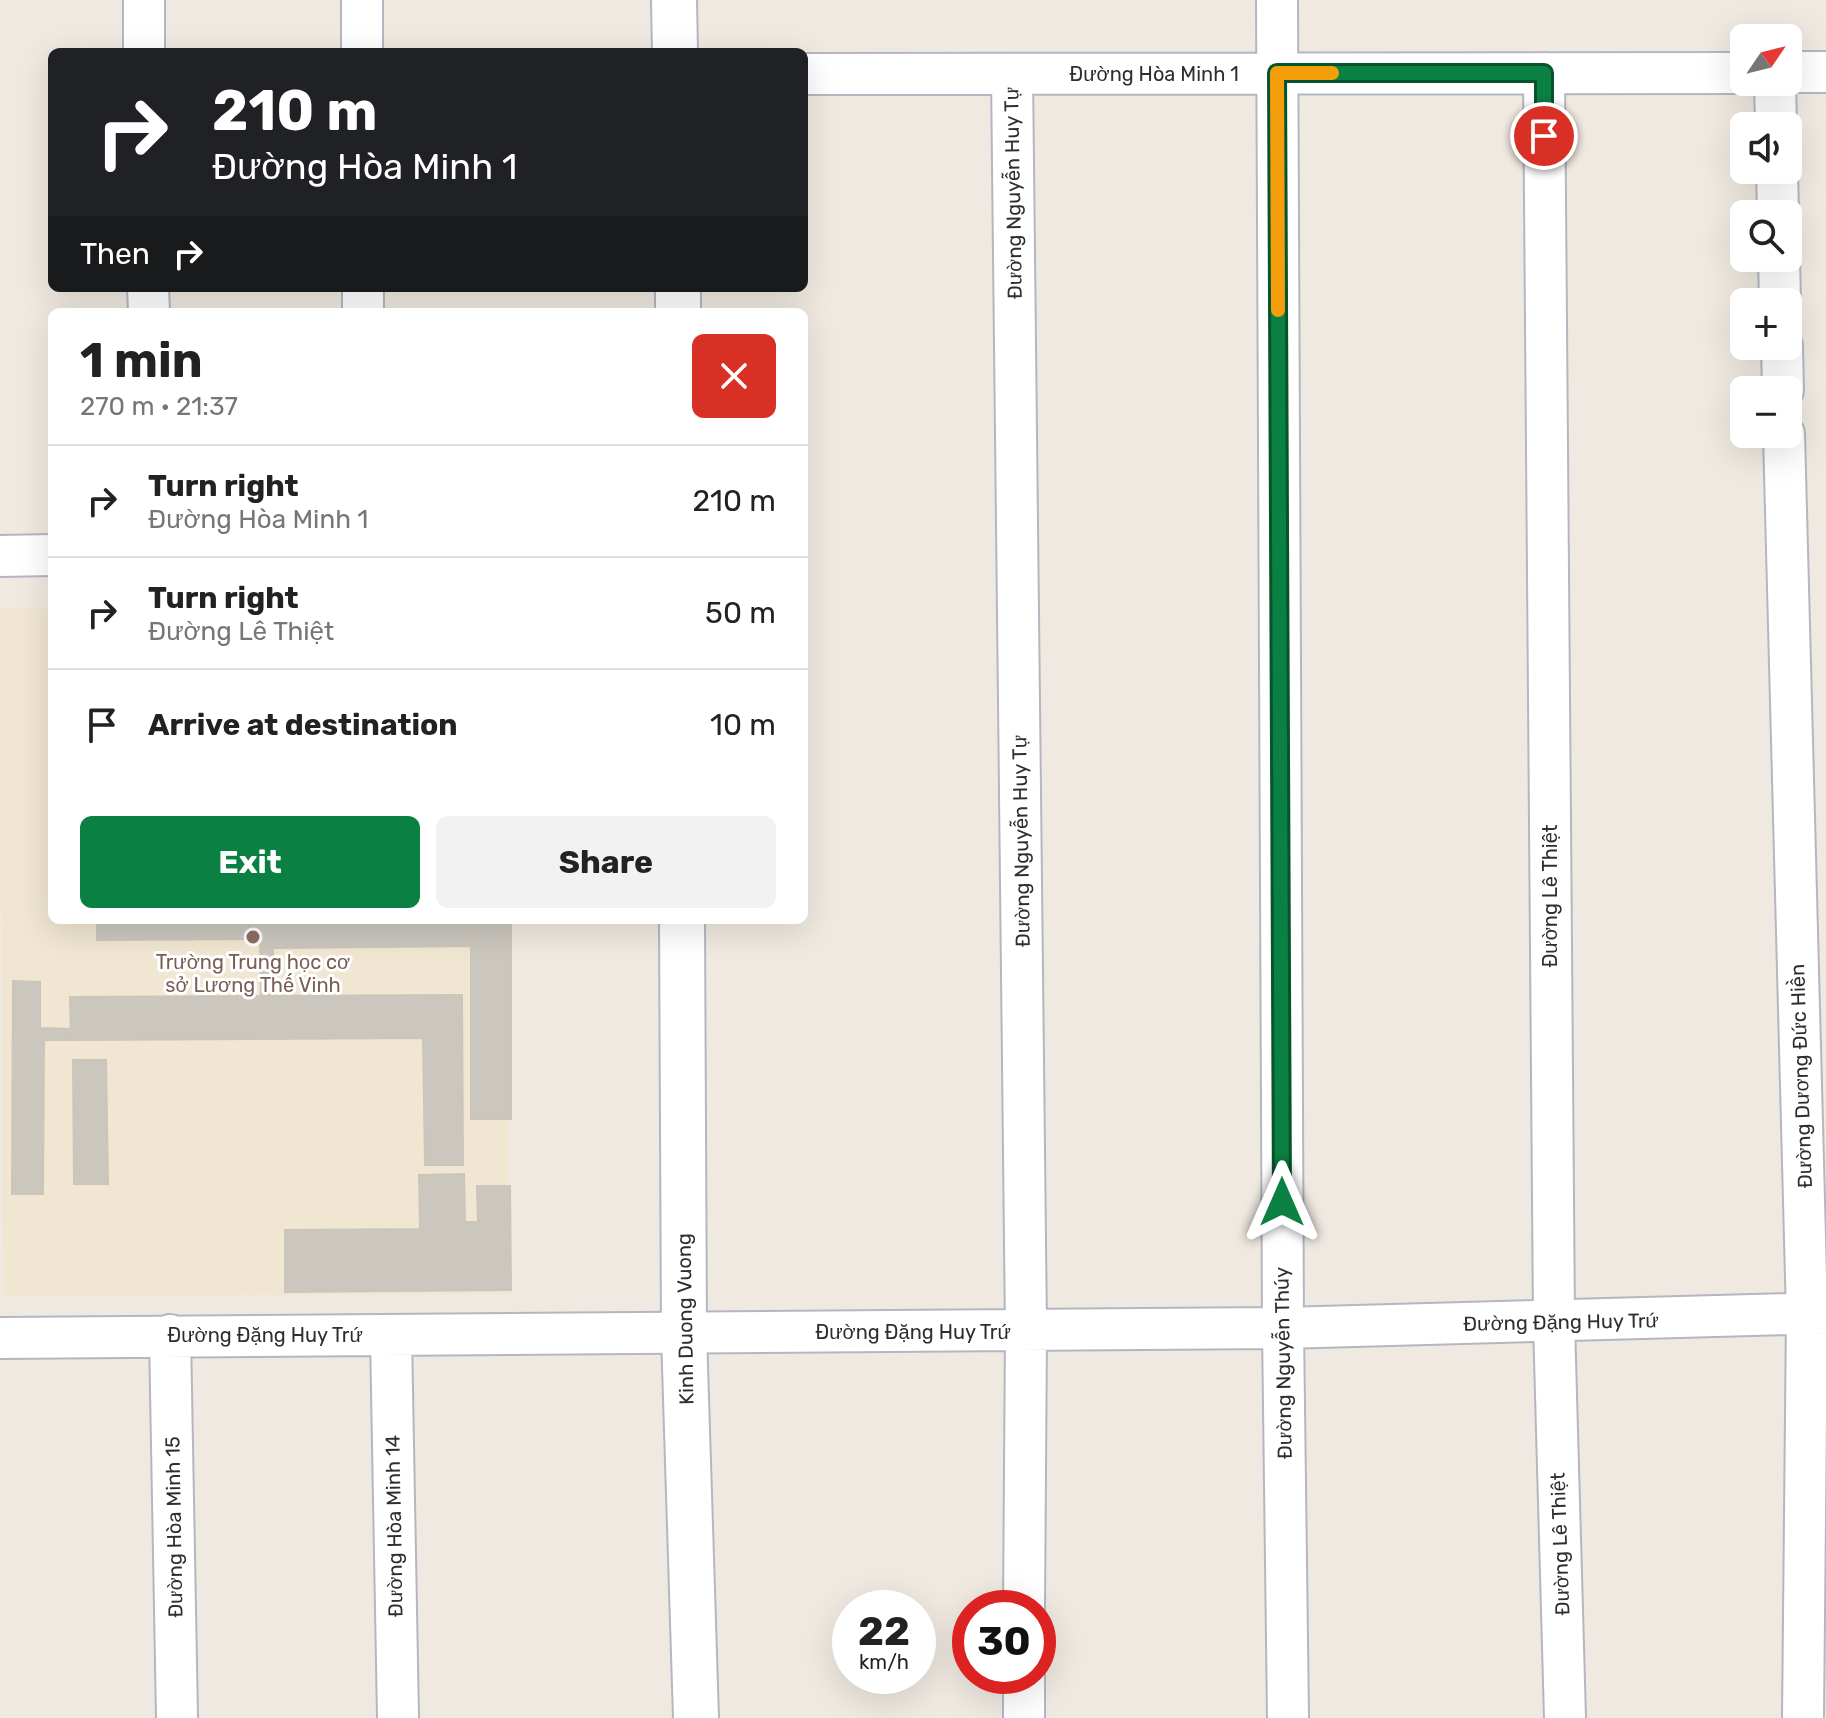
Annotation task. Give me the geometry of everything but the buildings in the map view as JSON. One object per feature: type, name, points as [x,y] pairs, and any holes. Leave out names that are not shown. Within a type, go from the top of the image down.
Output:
[{"type":"street","points":[[144,0],[144,48]]},
{"type":"street","points":[[362,0],[362,48]]},
{"type":"street","points":[[674,0],[675,48]]},
{"type":"street","name":"Đường Nguyễn Thúy","points":[[1277,0],[1283,1328],[1288,1718]]},
{"type":"street","points":[[1802,72],[1826,72]]},
{"type":"street","name":"Đường Lê Thiệt","points":[[1544,73],[1554,1323],[1565,1718]]},
{"type":"street","name":"Đường Hòa Minh 1","points":[[808,74],[1730,73]]},
{"type":"street","name":"Đường Nguyễn Huy Tự","points":[[1012,74],[1026,1331],[1024,1590]]},
{"type":"street","name":"Đường Dương Đức Hiền","points":[[1785,448],[1817,1314],[1803,1718]]},
{"type":"street","points":[[0,556],[48,555]]},
{"type":"street","name":"Kinh Duong Vuong","points":[[682,924],[684,1334],[696,1718]]},
{"type":"street","name":"Đường Đặng Huy Trứ","points":[[0,1338],[1283,1328],[1817,1314]]},
{"type":"street","name":"Đường Hòa Minh 15","points":[[170,1335],[177,1718]]},
{"type":"street","name":"Đường Hòa Minh 14","points":[[391,1335],[398,1718]]},
{"type":"street","points":[[1024,1694],[1024,1718]]},
{"type":"shaded area","name":"Trường Trung học cơ sở Lương Thế Vinh","points":[[0,609],[48,609],[48,924],[506,924],[510,1294],[3,1295]]},
{"type":"slow traffic","points":[[1278,310],[1277,73],[1332,73]]},
{"type":"place","name":"Trường Trung học cơ sở Lương Thế Vinh","points":[[253,937]]},
{"type":"route","points":[[1282,1202],[1277,73],[1544,73],[1544,136]]}]
